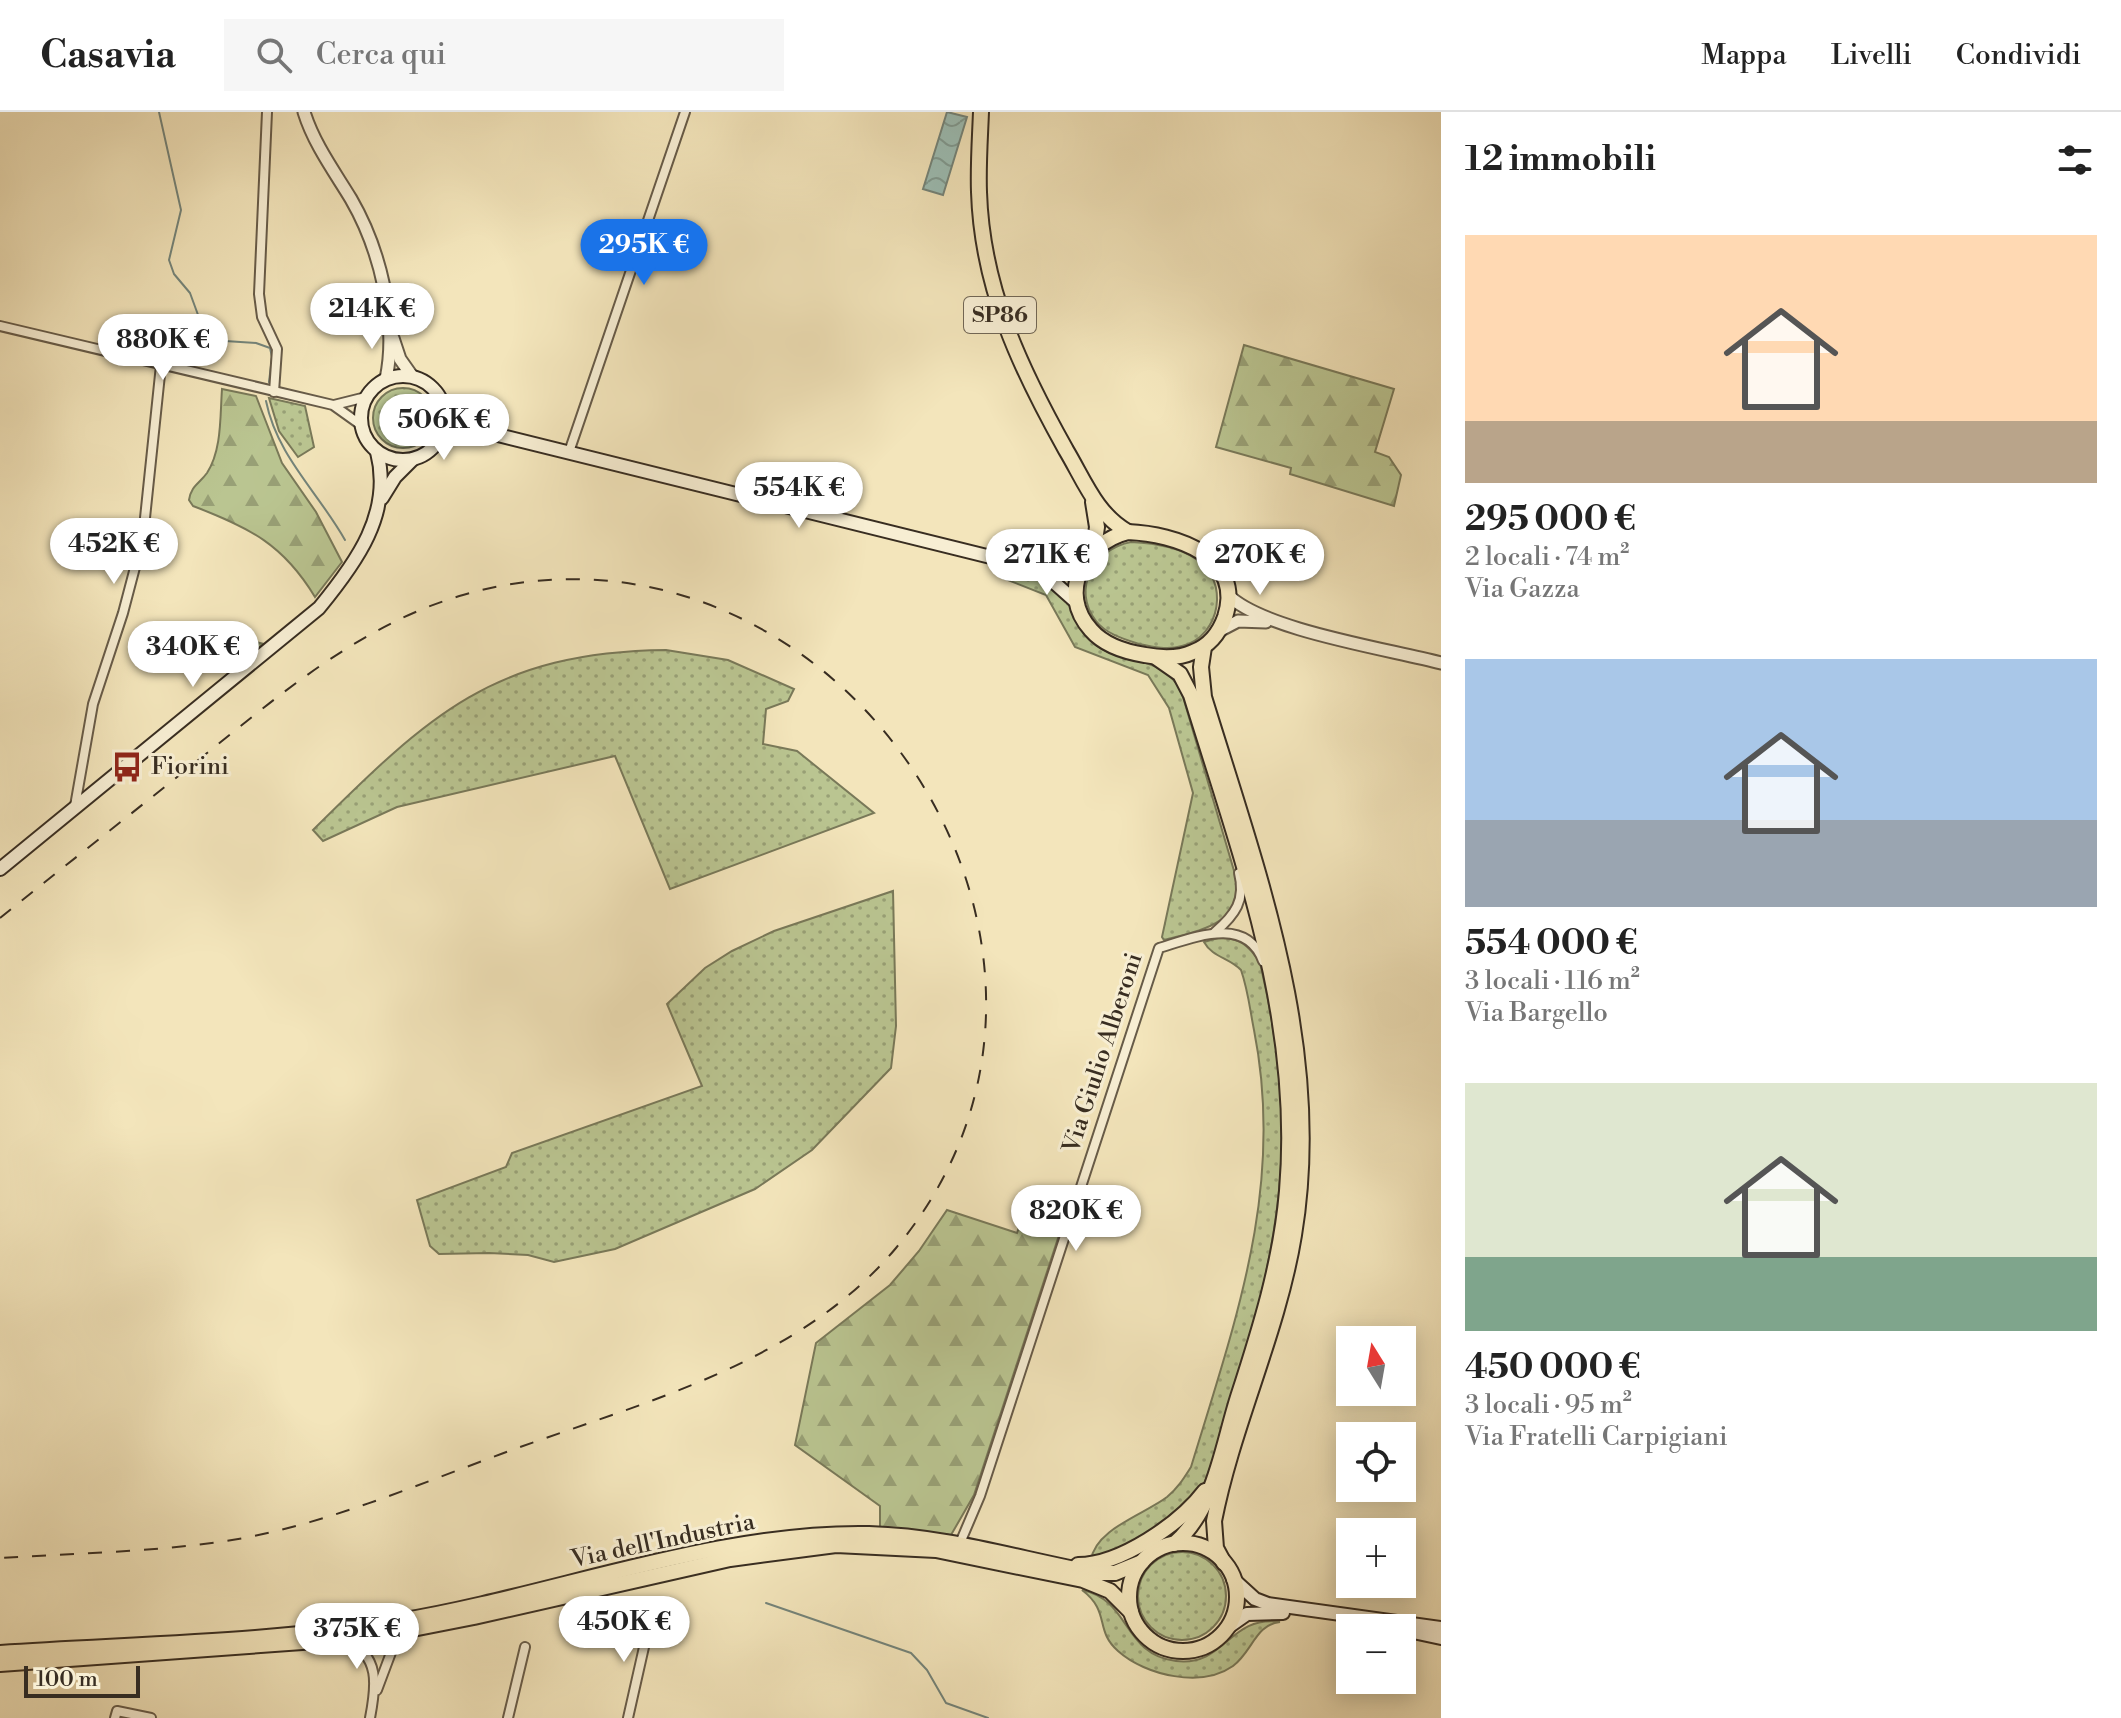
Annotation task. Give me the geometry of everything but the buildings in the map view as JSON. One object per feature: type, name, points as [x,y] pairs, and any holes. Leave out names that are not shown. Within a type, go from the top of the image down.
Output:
[{"type":"main road","name":"SP86","points":[[981,112],[979,192],[996,299],[1029,384],[1092,497],[1111,521],[1128,532]]},
{"type":"main road","points":[[445,409],[440,439],[429,452],[413,459],[395,460],[377,452],[367,440],[361,425],[366,397],[386,379],[412,376],[433,388],[445,409],[490,433],[1039,569],[1065,567],[1128,532],[1171,537],[1202,551],[1222,572],[1228,595],[1219,631],[1204,647],[1178,657],[1157,658]]},
{"type":"main road","points":[[440,439],[490,433]]},
{"type":"main road","points":[[0,869],[319,608],[348,573],[368,539],[380,501],[382,480],[377,452]]},
{"type":"main road","points":[[380,501],[395,477],[413,459]]},
{"type":"main road","name":"SP86","points":[[1090,554],[1097,527],[1092,497]]},
{"type":"main road","points":[[1076,602],[1079,575],[1090,554]]},
{"type":"main road","points":[[1039,569],[1076,602],[1089,629],[1106,642],[1157,658],[1173,667],[1186,684],[1266,942],[1286,1052],[1289,1157],[1277,1262],[1257,1339],[1198,1518],[1174,1544],[1142,1562],[1130,1586],[1131,1612],[1144,1635],[1167,1649],[1181,1651],[1207,1645],[1241,1616],[1266,1612],[1336,1621]]},
{"type":"main road","points":[[1204,647],[1201,667],[1204,697],[1286,976],[1297,1039],[1302,1120],[1297,1206],[1288,1266],[1276,1318],[1214,1521],[1216,1548],[1233,1579],[1255,1599],[1268,1604],[1441,1628]]},
{"type":"main road","points":[[1062,1564],[1094,1564],[1117,1557],[1180,1518],[1212,1483]]},
{"type":"main road","name":"Via dell'Industria","points":[[0,1664],[342,1640],[781,1539],[868,1534],[960,1543],[1106,1574],[1142,1562]]},
{"type":"main road","points":[[1174,1544],[1206,1549],[1224,1563]]},
{"type":"main road","name":"Via dell'Industria","points":[[0,1653],[415,1629],[730,1559],[836,1545],[936,1550],[1083,1580],[1110,1591],[1131,1612]]},
{"type":"main road","points":[[1227,1628],[1236,1604],[1233,1579]]},
{"type":"main road","points":[[1416,1633],[1441,1638]]},
{"type":"street","points":[[267,112],[259,294],[262,317],[277,349],[274,392]]},
{"type":"street","points":[[304,112],[330,168],[364,223],[377,262],[389,326],[400,359],[412,376]]},
{"type":"street","points":[[569,452],[685,112]]},
{"type":"street","points":[[0,326],[333,405],[361,425]]},
{"type":"street","points":[[386,379],[389,326]]},
{"type":"street","points":[[71,812],[79,789],[93,704],[123,613],[143,537],[161,365]]},
{"type":"street","points":[[333,405],[366,397]]},
{"type":"street","points":[[1228,595],[1241,608],[1275,623],[1441,663]]},
{"type":"street","points":[[1219,631],[1238,621],[1275,623]]},
{"type":"street","points":[[1215,932],[1231,918],[1242,894],[1221,813],[1223,799]]},
{"type":"street","points":[[1215,932],[1242,937],[1261,954],[1278,1033],[1286,1052]]},
{"type":"street","name":"Via Giulio Alberoni","points":[[960,1543],[985,1481],[1159,948],[1215,932]]},
{"type":"street","points":[[628,1718],[651,1616]]},
{"type":"street","points":[[370,1718],[387,1661],[398,1641],[415,1629]]},
{"type":"street","points":[[376,1632],[387,1661]]},
{"type":"street","points":[[374,1698],[376,1632]]},
{"type":"street","points":[[342,1640],[360,1648],[375,1671]]},
{"type":"street","points":[[508,1718],[525,1647]]},
{"type":"street","points":[[115,1718],[117,1711],[151,1718]]},
{"type":"green space","points":[[1244,345],[1394,389],[1375,452],[1389,457],[1401,475],[1394,506],[1290,474],[1291,468],[1216,447]]},
{"type":"green space","points":[[403,388],[425,396],[433,418],[425,440],[403,448],[381,440],[373,418],[381,396]]},
{"type":"green space","points":[[222,389],[256,396],[282,463],[316,512],[342,562],[315,597],[290,564],[263,540],[232,522],[193,506],[189,500],[193,488],[207,473],[215,454]]},
{"type":"green space","points":[[269,398],[305,406],[314,447],[298,457],[279,431]]},
{"type":"green space","points":[[1131,542],[1181,551],[1207,569],[1214,580],[1216,607],[1213,620],[1195,640],[1171,648],[1144,645],[1116,636],[1096,621],[1086,596],[1090,572],[1106,553]]},
{"type":"green space","points":[[996,565],[1048,582],[1064,596],[1082,630],[1096,645],[1113,654],[1154,666],[1181,690],[1237,881],[1233,908],[1215,924],[1164,940],[1162,937],[1193,793],[1169,708],[1148,675],[1075,647],[1046,595],[1000,577],[995,570]]},
{"type":"green space","points":[[198,627],[264,644],[228,673]]},
{"type":"green space","points":[[666,650],[728,660],[794,689],[788,701],[766,709],[763,744],[797,751],[874,813],[670,889],[615,756],[397,807],[323,841],[313,830],[393,754],[430,723],[468,698],[509,678],[555,663],[606,654]]},
{"type":"green space","points":[[893,891],[896,1026],[891,1068],[812,1150],[755,1189],[615,1249],[554,1262],[528,1255],[439,1254],[430,1246],[417,1200],[506,1167],[512,1153],[702,1086],[667,1004],[705,968],[774,931]]},
{"type":"green space","points":[[1218,938],[1238,941],[1260,963],[1272,1020],[1282,1125],[1275,1225],[1265,1276],[1225,1422],[1204,1484],[1183,1510],[1155,1531],[1091,1560],[1101,1539],[1167,1497],[1191,1467],[1239,1305],[1251,1252],[1260,1198],[1264,1143],[1262,1087],[1241,970],[1204,942]]},
{"type":"green space","points":[[947,1210],[1017,1233],[1024,1213],[1062,1226],[974,1495],[951,1535],[880,1529],[880,1506],[795,1445],[816,1343],[890,1285],[919,1251]]},
{"type":"green space","points":[[1182,1552],[1199,1556],[1213,1565],[1222,1579],[1226,1596],[1222,1613],[1213,1627],[1199,1636],[1182,1640],[1165,1636],[1151,1627],[1142,1613],[1138,1596],[1142,1579],[1151,1565],[1165,1556]]},
{"type":"green space","points":[[1082,1590],[1110,1604],[1145,1648],[1176,1661],[1193,1661],[1206,1656],[1249,1626],[1280,1622],[1265,1628],[1233,1666],[1220,1673],[1190,1678],[1174,1676],[1143,1667],[1118,1651],[1106,1636],[1096,1606]]},
{"type":"water","points":[[947,112],[967,117],[943,195],[923,189]]},
{"type":"waterway","points":[[159,112],[181,210],[169,260],[174,274],[190,293],[201,323],[211,331],[225,341],[256,343],[270,348],[269,382]]},
{"type":"waterway","points":[[266,401],[279,439],[345,540]]},
{"type":"waterway","points":[[766,1603],[911,1653],[927,1670],[946,1703],[988,1718]]},
{"type":"railway","points":[[0,918],[293,685],[357,642],[426,608],[463,595],[598,580],[722,610],[828,675],[912,768],[967,881],[986,1004],[965,1129],[896,1248],[857,1288],[812,1322],[764,1351],[714,1376],[661,1397],[374,1501],[277,1531],[184,1546],[0,1558]]},
{"type":"place","name":"Fiorini","points":[[127,767]]}]
